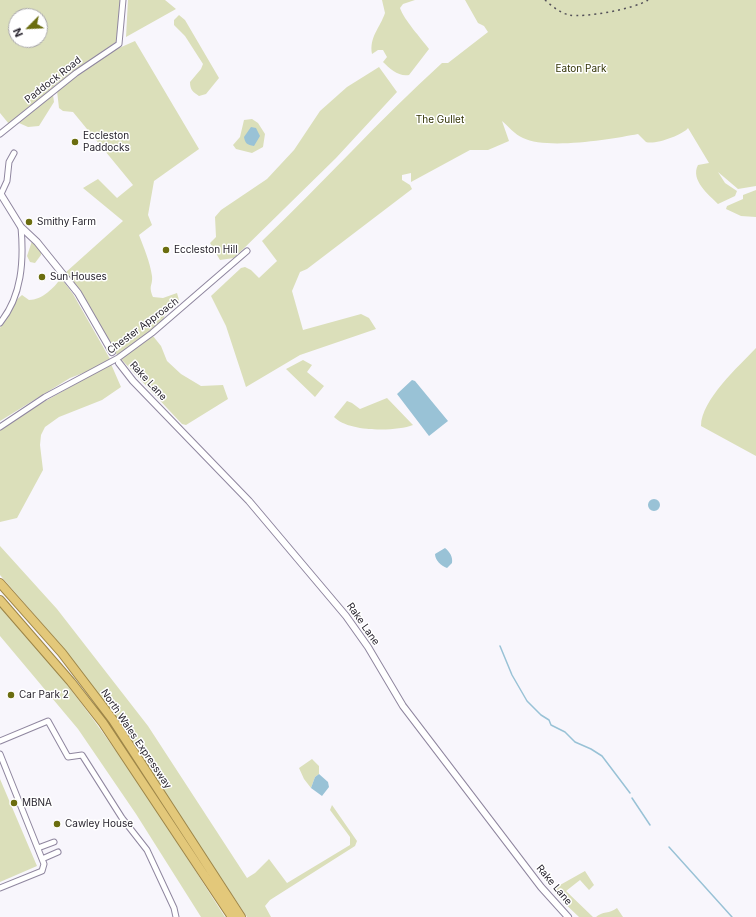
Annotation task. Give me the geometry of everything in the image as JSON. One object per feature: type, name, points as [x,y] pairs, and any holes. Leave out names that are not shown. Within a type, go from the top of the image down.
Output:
[{"type":"highway","name":"North Wales Expressway","points":[[0,583],[62,653],[113,720],[241,917]]},
{"type":"highway","name":"North Wales Expressway","points":[[0,600],[72,682],[103,723],[232,917]]},
{"type":"street","name":"Paddock Road","points":[[0,134],[76,73],[119,44],[123,0]]},
{"type":"street","points":[[14,153],[9,162],[8,181],[0,193],[21,227],[37,242],[78,293],[112,352]]},
{"type":"street","points":[[0,324],[12,304],[20,280],[23,251],[21,227]]},
{"type":"street","name":"Chester Approach","points":[[0,427],[45,397],[118,358],[152,333],[247,252]]},
{"type":"street","name":"Rake Lane","points":[[119,363],[133,381],[240,491],[346,616],[368,646],[403,706],[541,887],[568,917]]},
{"type":"street","points":[[0,741],[48,721],[68,757],[82,755],[122,818],[146,850],[174,908],[176,917]]},
{"type":"street","points":[[0,754],[44,864],[42,871],[0,888]]},
{"type":"street","points":[[38,848],[54,842]]},
{"type":"street","points":[[42,859],[58,852]]},
{"type":"green space","points":[[0,0],[121,0],[116,42],[58,83],[9,124],[0,113]]},
{"type":"green space","points":[[128,0],[165,0],[176,9],[126,37]]},
{"type":"green space","points":[[382,0],[415,0],[403,4],[400,8],[409,23],[429,49],[409,75],[398,74],[386,65],[383,62],[387,57],[383,50],[378,50],[372,54],[371,48],[373,38],[385,13]]},
{"type":"green space","points":[[465,0],[756,0],[756,186],[738,189],[718,172],[725,183],[737,191],[735,196],[718,204],[698,182],[696,171],[698,165],[709,163],[688,128],[681,134],[662,141],[650,143],[646,142],[638,134],[580,142],[547,143],[520,137],[502,121],[509,141],[488,150],[470,150],[411,182],[411,173],[402,175],[402,180],[410,185],[412,189],[307,269],[300,272],[292,291],[303,330],[361,314],[369,318],[376,329],[300,355],[246,387],[226,326],[211,296],[241,268],[245,267],[251,270],[259,278],[277,261],[262,241],[442,63],[448,63],[488,32],[484,26],[478,23]]},
{"type":"green space","points":[[179,15],[185,20],[219,78],[206,94],[199,96],[191,89],[190,82],[201,69],[203,64],[185,36],[174,25],[174,20]]},
{"type":"green space","points":[[135,41],[199,149],[154,181],[148,215],[152,225],[139,235],[147,255],[151,271],[151,290],[153,297],[163,298],[177,293],[179,300],[165,315],[162,322],[117,355],[82,293],[65,273],[123,221],[83,188],[98,179],[117,198],[133,185],[73,112],[63,111],[59,108],[57,91],[110,52]]},
{"type":"green space","points":[[379,67],[397,92],[336,158],[234,258],[220,260],[210,243],[216,237],[215,217],[221,210],[267,179],[294,150],[320,111],[347,87]]},
{"type":"green space","points":[[53,95],[54,102],[39,126],[28,127],[19,123]]},
{"type":"green space","points":[[252,119],[258,123],[265,134],[263,147],[252,153],[236,149],[233,145],[240,137],[244,120]]},
{"type":"green space","points":[[756,190],[756,217],[741,216],[726,209],[727,206],[743,199],[743,195]]},
{"type":"green space","points":[[32,241],[41,250],[41,255],[35,263],[30,262],[27,256]]},
{"type":"green space","points":[[61,278],[73,294],[110,359],[91,370],[70,378],[0,421],[0,328],[14,302],[22,295],[29,300],[43,296],[55,286]]},
{"type":"green space","points":[[153,336],[161,346],[167,361],[181,374],[201,386],[223,385],[228,399],[186,425],[182,424],[121,359]]},
{"type":"green space","points":[[756,348],[756,456],[701,426],[707,405],[714,395],[722,384]]},
{"type":"green space","points":[[303,360],[312,365],[307,372],[324,386],[315,397],[286,369]]},
{"type":"green space","points":[[111,364],[121,387],[102,400],[59,417],[45,427],[41,435],[40,445],[43,470],[17,518],[0,522],[0,429],[33,408]]},
{"type":"green space","points":[[387,398],[413,425],[384,430],[360,428],[350,426],[334,417],[347,401],[360,409]]},
{"type":"green space","points":[[0,546],[57,609],[148,726],[247,878],[255,873],[269,859],[287,883],[350,845],[350,837],[330,810],[332,805],[357,841],[355,846],[270,900],[265,906],[271,917],[247,917],[119,724],[60,644],[0,575]]},
{"type":"green space","points":[[0,606],[63,679],[92,717],[147,796],[225,917],[201,917],[136,814],[78,729],[0,636]]},
{"type":"green space","points":[[312,759],[319,766],[319,774],[315,777],[311,788],[304,779],[299,768]]},
{"type":"green space","points":[[0,779],[37,866],[0,882]]},
{"type":"green space","points":[[585,871],[594,885],[589,890],[580,880],[566,891],[593,917],[579,917],[560,899],[555,891],[560,885]]},
{"type":"green space","points":[[617,908],[623,917],[596,917],[598,915]]},
{"type":"water","points":[[251,127],[256,128],[260,136],[254,146],[247,143],[244,137]]},
{"type":"water","points":[[412,380],[415,381],[448,421],[429,436],[397,394]]},
{"type":"water","points":[[654,499],[658,501],[660,505],[658,509],[654,511],[650,509],[648,505],[650,501]]},
{"type":"water","points":[[445,548],[452,557],[452,563],[447,568],[439,562],[435,554]]},
{"type":"water","points":[[319,774],[328,782],[329,787],[322,796],[311,788],[315,777]]},
{"type":"waterway","points":[[500,646],[512,675],[527,701],[541,715],[549,720],[551,725],[565,732],[575,742],[602,756],[630,793]]},
{"type":"waterway","points":[[632,798],[650,825]]},
{"type":"waterway","points":[[669,847],[732,917]]},
{"type":"railway","points":[[545,0],[562,13],[576,16],[597,14],[632,7],[648,0]]},
{"type":"place","name":"Eccleston Paddocks","points":[[75,142]]},
{"type":"place","name":"Smithy Farm","points":[[29,222]]},
{"type":"place","name":"Eccleston Hill","points":[[166,250]]},
{"type":"place","name":"Sun Houses","points":[[42,277]]},
{"type":"place","name":"Car Park 2","points":[[11,695]]},
{"type":"place","name":"MBNA","points":[[14,803]]},
{"type":"place","name":"Cawley House","points":[[57,824]]},
{"type":"park label","name":"Eaton Park","points":[[581,69]]},
{"type":"park label","name":"The Gullet","points":[[440,120]]}]
